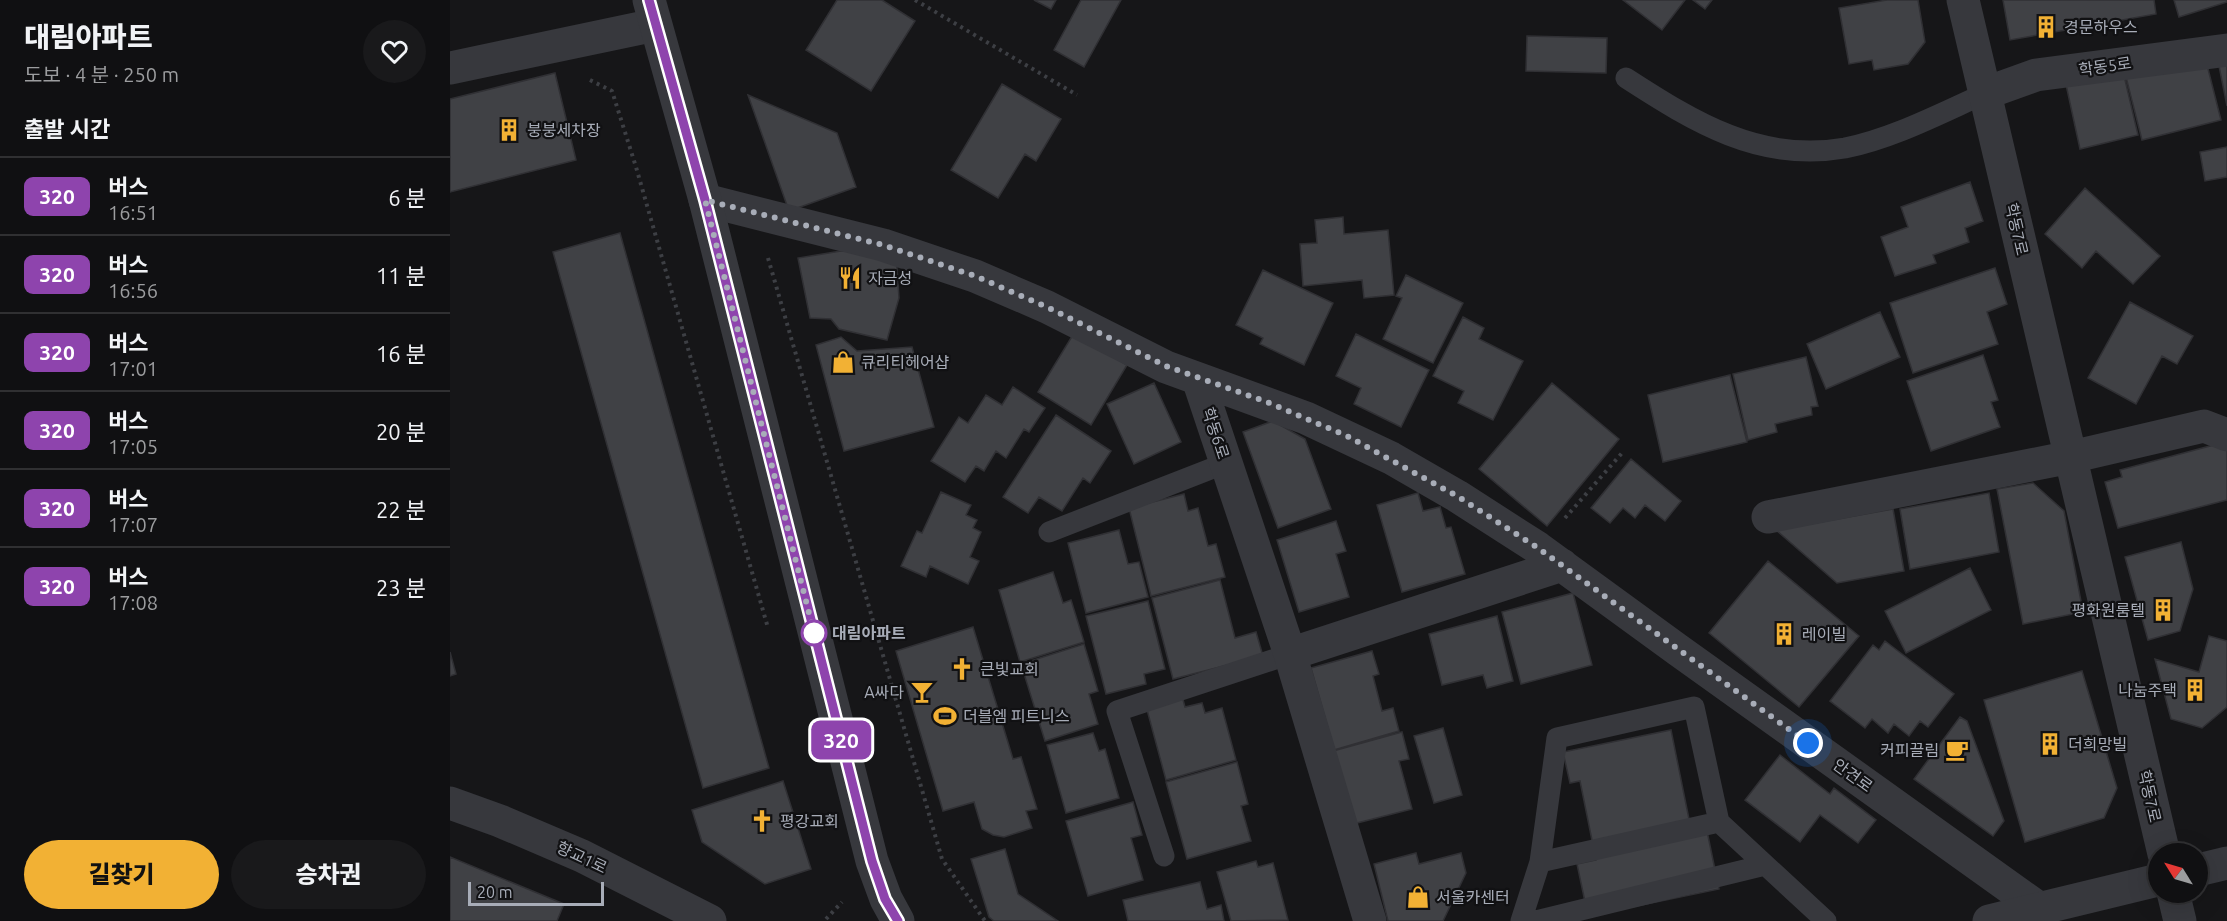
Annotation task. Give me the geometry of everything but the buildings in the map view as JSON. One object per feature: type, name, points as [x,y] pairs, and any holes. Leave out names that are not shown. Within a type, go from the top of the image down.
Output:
[{"type":"street","name":"학동7로","points":[[1963,0],[2161,843]]},
{"type":"street","points":[[450,68],[652,13],[705,200],[872,861],[885,899],[898,921]]},
{"type":"street","name":"학동5로","points":[[1986,93],[2036,75],[2227,50]]},
{"type":"street","points":[[705,200],[883,245],[975,276],[1047,307],[1160,364],[1198,379]]},
{"type":"street","name":"학동6로","points":[[1198,379],[1290,654],[1370,921]]},
{"type":"street","name":"안견로","points":[[1198,379],[1267,402],[1347,436],[1457,496],[1550,556],[2040,909]]},
{"type":"street","points":[[1768,517],[2071,457],[2204,426],[2227,435]]},
{"type":"street","points":[[1290,654],[1550,556]]},
{"type":"street","name":"향교1로","points":[[450,803],[500,821],[582,856],[710,921]]},
{"type":"street","points":[[2208,868],[2227,863]]},
{"type":"street","points":[[1989,921],[2148,882]]},
{"type":"street","points":[[2176,903],[2180,921]]},
{"type":"lane","points":[[1626,78],[1670,107],[1719,133],[1749,142],[1792,150],[1829,149],[1880,138],[1986,93]]},
{"type":"lane","points":[[1049,532],[1226,463]]},
{"type":"lane","points":[[1164,856],[1117,711],[1290,654]]},
{"type":"lane","points":[[1521,921],[1540,862],[1557,738],[1694,707],[1719,822],[1826,921]]},
{"type":"lane","points":[[1540,862],[1719,822]]},
{"type":"lane","points":[[1536,921],[1765,865]]},
{"type":"path","points":[[915,0],[1077,95]]},
{"type":"path","points":[[590,80],[612,91],[636,167],[769,632]]},
{"type":"path","points":[[754,212],[942,859],[985,921]]},
{"type":"path","points":[[1550,556],[1622,453]]},
{"type":"path","points":[[826,919],[842,903],[839,891]]},
{"type":"bus line","name":"320","points":[[649,0],[705,200],[877,880],[898,921]]},
{"type":"place","name":"경문하우스","points":[[2046,27]]},
{"type":"place","name":"붕붕세차장","points":[[509,130]]},
{"type":"place","name":"자금성","points":[[850,278]]},
{"type":"place","name":"큐리티헤어샵","points":[[843,362]]},
{"type":"place","name":"평화원룸텔","points":[[2163,610]]},
{"type":"place","name":"대림아파트","points":[[814,633]]},
{"type":"place","name":"레이빌","points":[[1784,634]]},
{"type":"place","name":"큰빛교회","points":[[962,669]]},
{"type":"place","name":"나눔주택","points":[[2195,690]]},
{"type":"place","name":"A싸다","points":[[922,692]]},
{"type":"place","name":"더블엠 피트니스","points":[[945,716]]},
{"type":"place","name":"더희망빌","points":[[2050,744]]},
{"type":"place","name":"커피끌림","points":[[1957,750]]},
{"type":"place","name":"평강교회","points":[[762,821]]},
{"type":"place","name":"서울카센터","points":[[1418,897]]},
{"type":"route","points":[[814,633],[705,200],[883,245],[975,276],[1047,307],[1166,366],[1306,417],[1347,436],[1457,496],[1538,548],[1808,743]]}]
